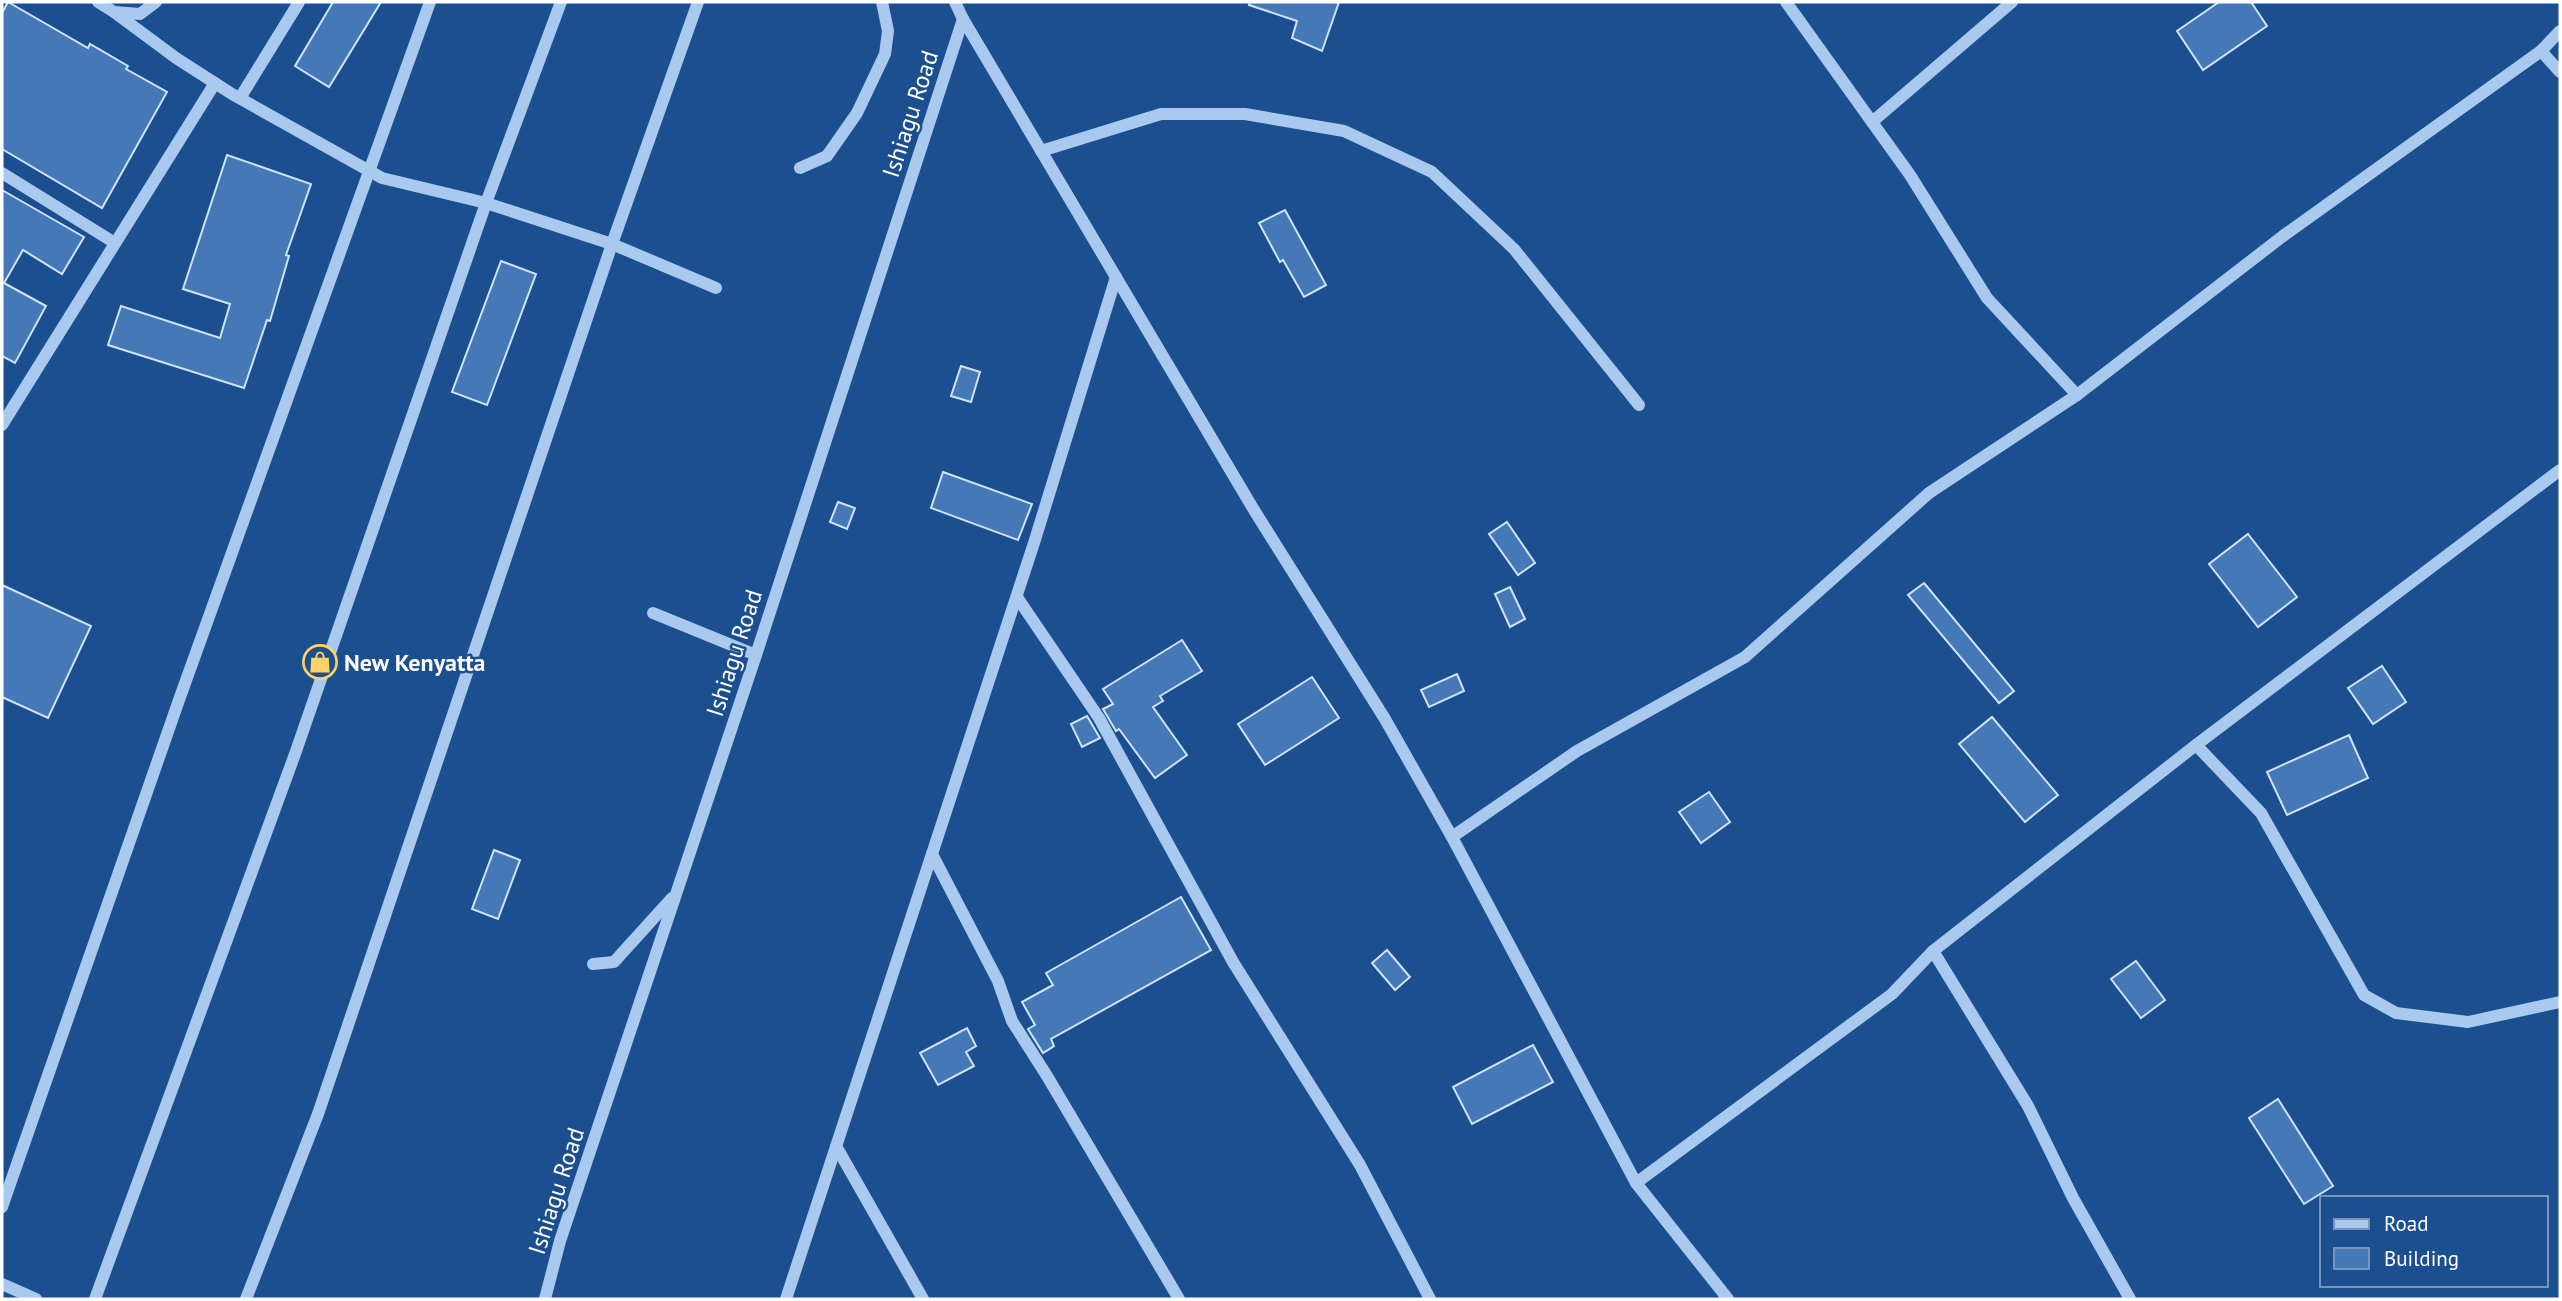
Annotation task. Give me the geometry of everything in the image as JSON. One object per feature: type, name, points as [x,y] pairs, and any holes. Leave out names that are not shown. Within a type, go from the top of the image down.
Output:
[{"type":"street","points":[[98,2],[215,83],[382,178],[486,203],[612,244],[716,288]]},
{"type":"street","points":[[114,12],[140,14],[156,2]]},
{"type":"street","points":[[240,98],[299,2]]},
{"type":"street","points":[[2,1207],[178,700],[430,2]]},
{"type":"street","points":[[95,1299],[295,754],[486,203],[561,2]]},
{"type":"street","points":[[246,1299],[318,1114],[612,244],[698,2]]},
{"type":"street","points":[[800,169],[827,156],[857,114],[885,54],[888,31],[882,2]]},
{"type":"street","points":[[955,2],[1254,510],[1385,719],[1452,837],[1636,1183],[1728,1299]]},
{"type":"street","points":[[1786,2],[1910,175],[1987,298],[2077,395]]},
{"type":"street","points":[[1872,122],[2012,2]]},
{"type":"street","name":"Ishiagu Road","points":[[545,1299],[560,1241],[756,655],[963,19]]},
{"type":"street","points":[[1452,837],[1577,751],[1745,657],[1929,493],[2077,395],[2283,236],[2541,51],[2560,31]]},
{"type":"street","points":[[2541,51],[2560,72]]},
{"type":"street","points":[[2,425],[215,83]]},
{"type":"street","points":[[1041,151],[1161,114],[1245,114],[1344,131],[1432,172],[1514,248],[1639,405]]},
{"type":"street","points":[[2,173],[115,243]]},
{"type":"street","points":[[786,1299],[1017,597],[1116,277]]},
{"type":"street","points":[[1636,1183],[1892,994],[1933,951],[2196,745],[2560,470]]},
{"type":"street","points":[[1017,597],[1099,718],[1233,962],[1360,1165],[1430,1299]]},
{"type":"street","points":[[653,613],[756,655]]},
{"type":"street","points":[[2196,745],[2261,813],[2364,995],[2396,1013],[2468,1022],[2560,1002]]},
{"type":"street","points":[[932,853],[998,981],[1012,1021],[1179,1299]]},
{"type":"street","points":[[593,964],[614,962],[677,892]]},
{"type":"street","points":[[1933,951],[2028,1106],[2073,1198],[2130,1299]]},
{"type":"street","points":[[836,1146],[923,1299]]},
{"type":"street","points":[[2,1284],[36,1299]]},
{"type":"building","points":[[8,2],[88,48],[90,44],[128,66],[126,69],[167,92],[102,208],[2,149],[2,13]]},
{"type":"building","points":[[333,2],[381,2],[329,87],[295,66]]},
{"type":"building","points":[[1250,2],[1339,2],[1322,51],[1292,38],[1297,21],[1249,5]]},
{"type":"building","points":[[2219,2],[2251,2],[2267,26],[2203,70],[2177,31]]},
{"type":"building","points":[[227,155],[311,184],[286,255],[289,256],[270,321],[267,320],[244,388],[108,345],[121,306],[220,338],[230,304],[183,289]]},
{"type":"building","points":[[2,190],[84,237],[62,274],[23,250],[4,283],[46,306],[15,363],[2,356]]},
{"type":"building","points":[[1285,210],[1326,285],[1304,297],[1283,260],[1280,262],[1259,223]]},
{"type":"building","points":[[501,261],[536,274],[487,405],[452,392]]},
{"type":"building","points":[[961,366],[980,372],[971,402],[951,396]]},
{"type":"building","points":[[943,472],[1032,504],[1018,540],[931,508]]},
{"type":"building","points":[[838,502],[855,508],[847,529],[830,522]]},
{"type":"building","points":[[1507,522],[1535,563],[1518,575],[1489,534]]},
{"type":"building","points":[[2248,534],[2297,597],[2258,627],[2209,564]]},
{"type":"building","points":[[1924,583],[2014,691],[1999,703],[1908,595]]},
{"type":"building","points":[[2,585],[91,626],[48,718],[2,697]]},
{"type":"building","points":[[1510,587],[1525,619],[1510,627],[1495,594]]},
{"type":"building","points":[[1182,640],[1202,671],[1160,696],[1163,701],[1153,707],[1187,755],[1155,778],[1119,729],[1116,731],[1103,709],[1113,704],[1103,689]]},
{"type":"building","points":[[2382,666],[2406,702],[2373,724],[2348,688]]},
{"type":"building","points":[[1457,674],[1464,691],[1429,707],[1421,690]]},
{"type":"building","points":[[1312,677],[1339,718],[1265,765],[1238,724]]},
{"type":"building","points":[[1087,716],[1100,738],[1082,747],[1071,724]]},
{"type":"building","points":[[1992,717],[2058,795],[2025,822],[1959,744]]},
{"type":"building","points":[[2349,735],[2368,778],[2287,815],[2267,772]]},
{"type":"building","points":[[1709,792],[1730,822],[1701,843],[1679,812]]},
{"type":"building","points":[[494,850],[520,860],[498,919],[472,909]]},
{"type":"building","points":[[1181,897],[1211,950],[1051,1039],[1054,1046],[1043,1053],[1028,1029],[1035,1025],[1022,1002],[1053,985],[1046,973]]},
{"type":"building","points":[[1387,950],[1410,977],[1395,990],[1372,963]]},
{"type":"building","points":[[2136,961],[2165,1000],[2141,1018],[2111,979]]},
{"type":"building","points":[[967,1028],[976,1046],[966,1052],[974,1066],[938,1085],[920,1053]]},
{"type":"building","points":[[1533,1045],[1553,1082],[1472,1124],[1453,1087]]},
{"type":"building","points":[[2278,1099],[2333,1186],[2304,1204],[2249,1118]]},
{"type":"place","name":"New Kenyatta","points":[[320,662]]}]
